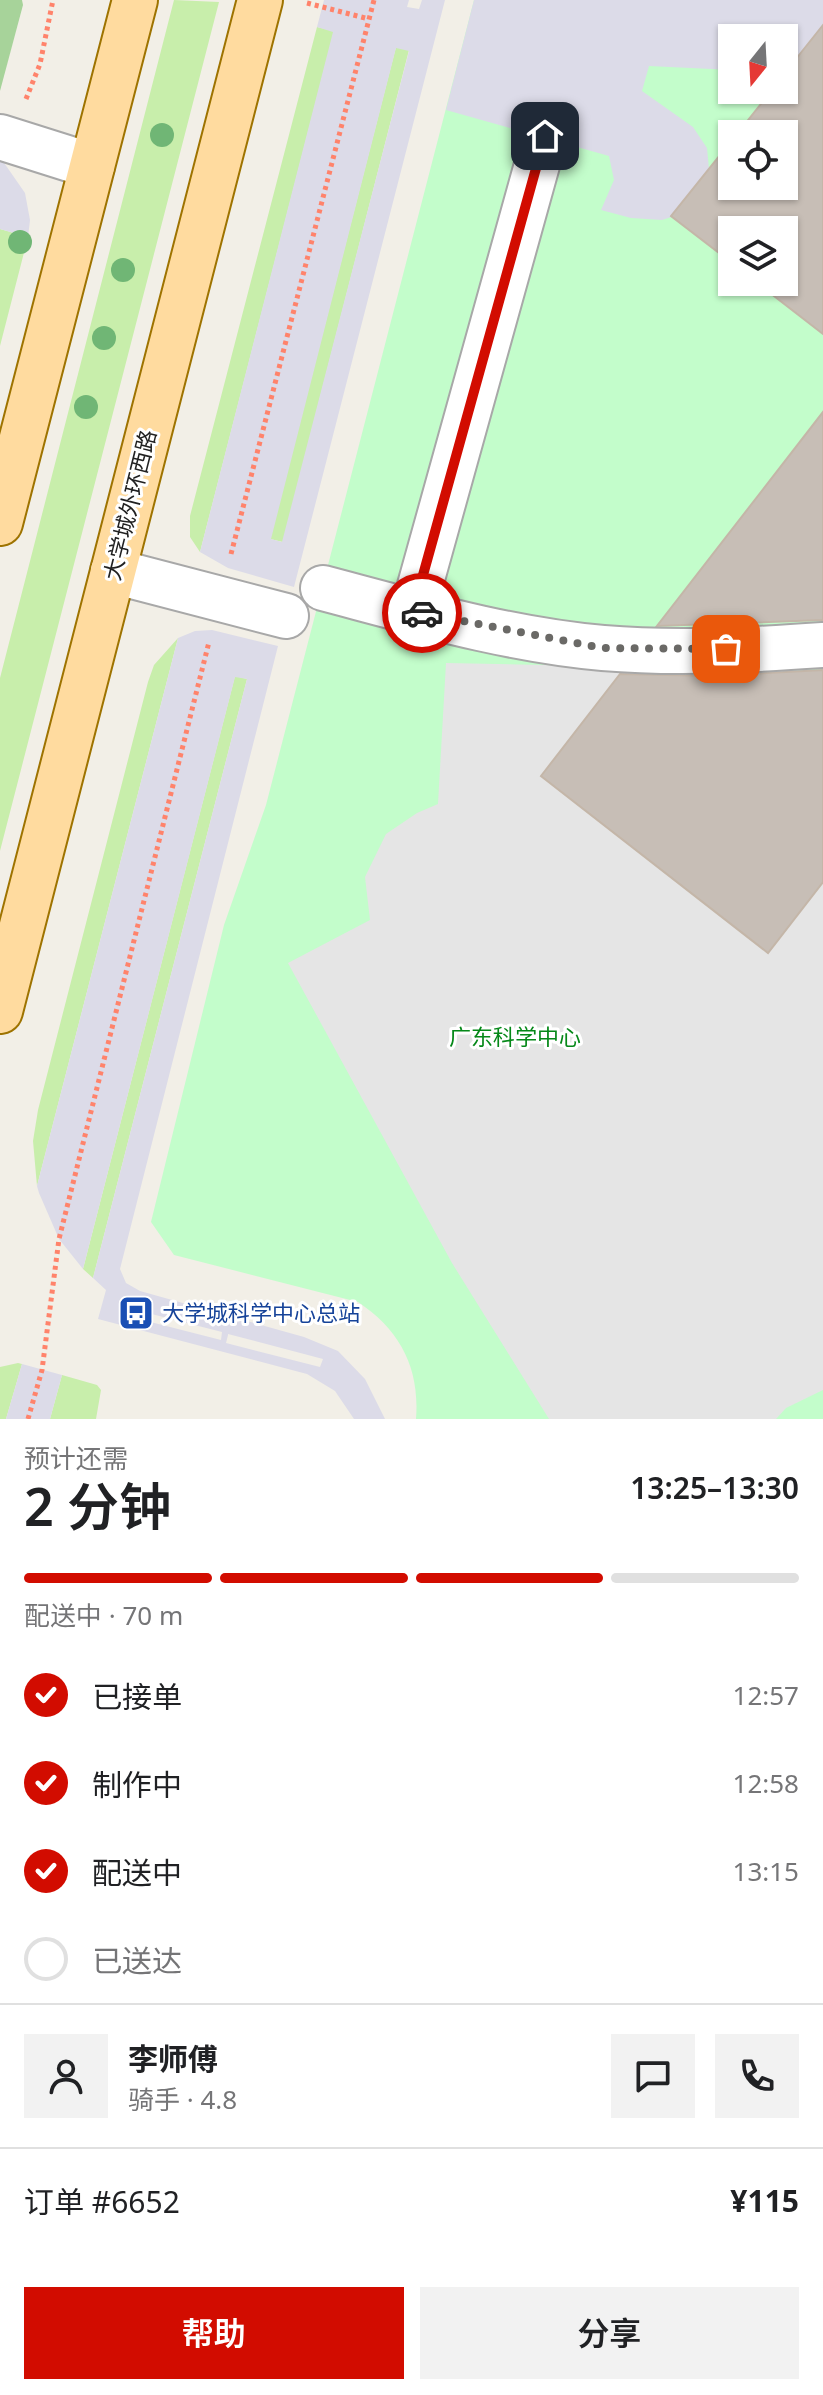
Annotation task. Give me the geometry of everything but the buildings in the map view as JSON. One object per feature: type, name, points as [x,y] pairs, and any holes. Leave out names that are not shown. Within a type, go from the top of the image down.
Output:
[{"type":"main road","name":"大学城外环西路","points":[[0,1011],[260,0]]},
{"type":"main road","points":[[0,523],[92,166],[128,2]]},
{"type":"lane","points":[[413,611],[545,136]]},
{"type":"lane","points":[[1,137],[92,166]]},
{"type":"lane","points":[[113,571],[286,616]]},
{"type":"lane","points":[[323,588],[413,611],[602,648],[696,651],[823,645]]},
{"type":"path","points":[[1,137],[21,108],[40,64],[53,0]]},
{"type":"path","points":[[230,558],[374,0]]},
{"type":"path","points":[[322,7],[369,19]]},
{"type":"path","points":[[28,1419],[42,1370],[59,1239],[212,630]]},
{"type":"green space","points":[[0,0],[22,0],[23,5],[0,91]]},
{"type":"green space","points":[[174,0],[219,2],[0,851],[0,678]]},
{"type":"green space","name":"广东科学中心","points":[[474,0],[823,0],[823,1419],[416,1419],[415,1383],[404,1352],[385,1325],[358,1302],[174,1255],[151,1222],[224,925],[266,805]]},
{"type":"green space","points":[[317,27],[334,31],[200,552],[190,537],[190,516]]},
{"type":"green space","points":[[396,47],[409,50],[283,542],[270,539]]},
{"type":"green space","points":[[0,229],[28,237],[0,346]]},
{"type":"green space","points":[[178,638],[37,1186],[33,1141],[38,1110],[148,682],[154,665]]},
{"type":"green space","points":[[235,676],[247,679],[93,1278],[83,1269]]},
{"type":"green space","points":[[22,1364],[6,1419],[0,1419],[0,1367]]},
{"type":"green space","points":[[62,1375],[97,1385],[101,1390],[96,1419],[50,1419]]},
{"type":"shaded area","points":[[324,0],[409,0],[407,7],[419,9],[422,0],[445,0],[294,587],[228,568],[200,552],[333,32],[317,27]],"holes":[[[396,48],[409,51],[282,542],[271,539]]]},
{"type":"shaded area","points":[[474,0],[823,0],[823,74],[798,73],[798,24],[718,24],[718,69],[649,66],[642,91],[693,127],[707,148],[710,179],[684,213],[662,220],[631,218],[601,210],[614,180],[609,156],[446,110]]},
{"type":"shaded area","points":[[0,157],[25,193],[30,220],[28,237],[0,229]]},
{"type":"shaded area","points":[[212,630],[278,646],[120,1269],[126,1283],[140,1291],[304,1337],[338,1351],[365,1379],[385,1419],[354,1419],[335,1391],[307,1374],[98,1319],[106,1290],[93,1278],[247,679],[235,677],[83,1269],[59,1239],[37,1186],[178,638],[195,631]],"holes":[[[128,1308],[222,1332],[221,1340],[127,1316]],[[228,1334],[323,1359],[320,1367],[226,1343]]]},
{"type":"shaded area","points":[[446,663],[823,671],[823,1390],[786,1408],[776,1419],[549,1419],[452,1263],[288,963],[370,920],[365,877],[386,834],[417,813],[438,804]]},
{"type":"shaded area","points":[[22,1364],[62,1375],[50,1419],[6,1419]]},
{"type":"way so far","points":[[422,613],[602,648],[726,649]]},
{"type":"place","name":"大学城科学中心总站","points":[[136,1313]]},
{"type":"route","points":[[422,613],[413,611],[545,136]]}]
